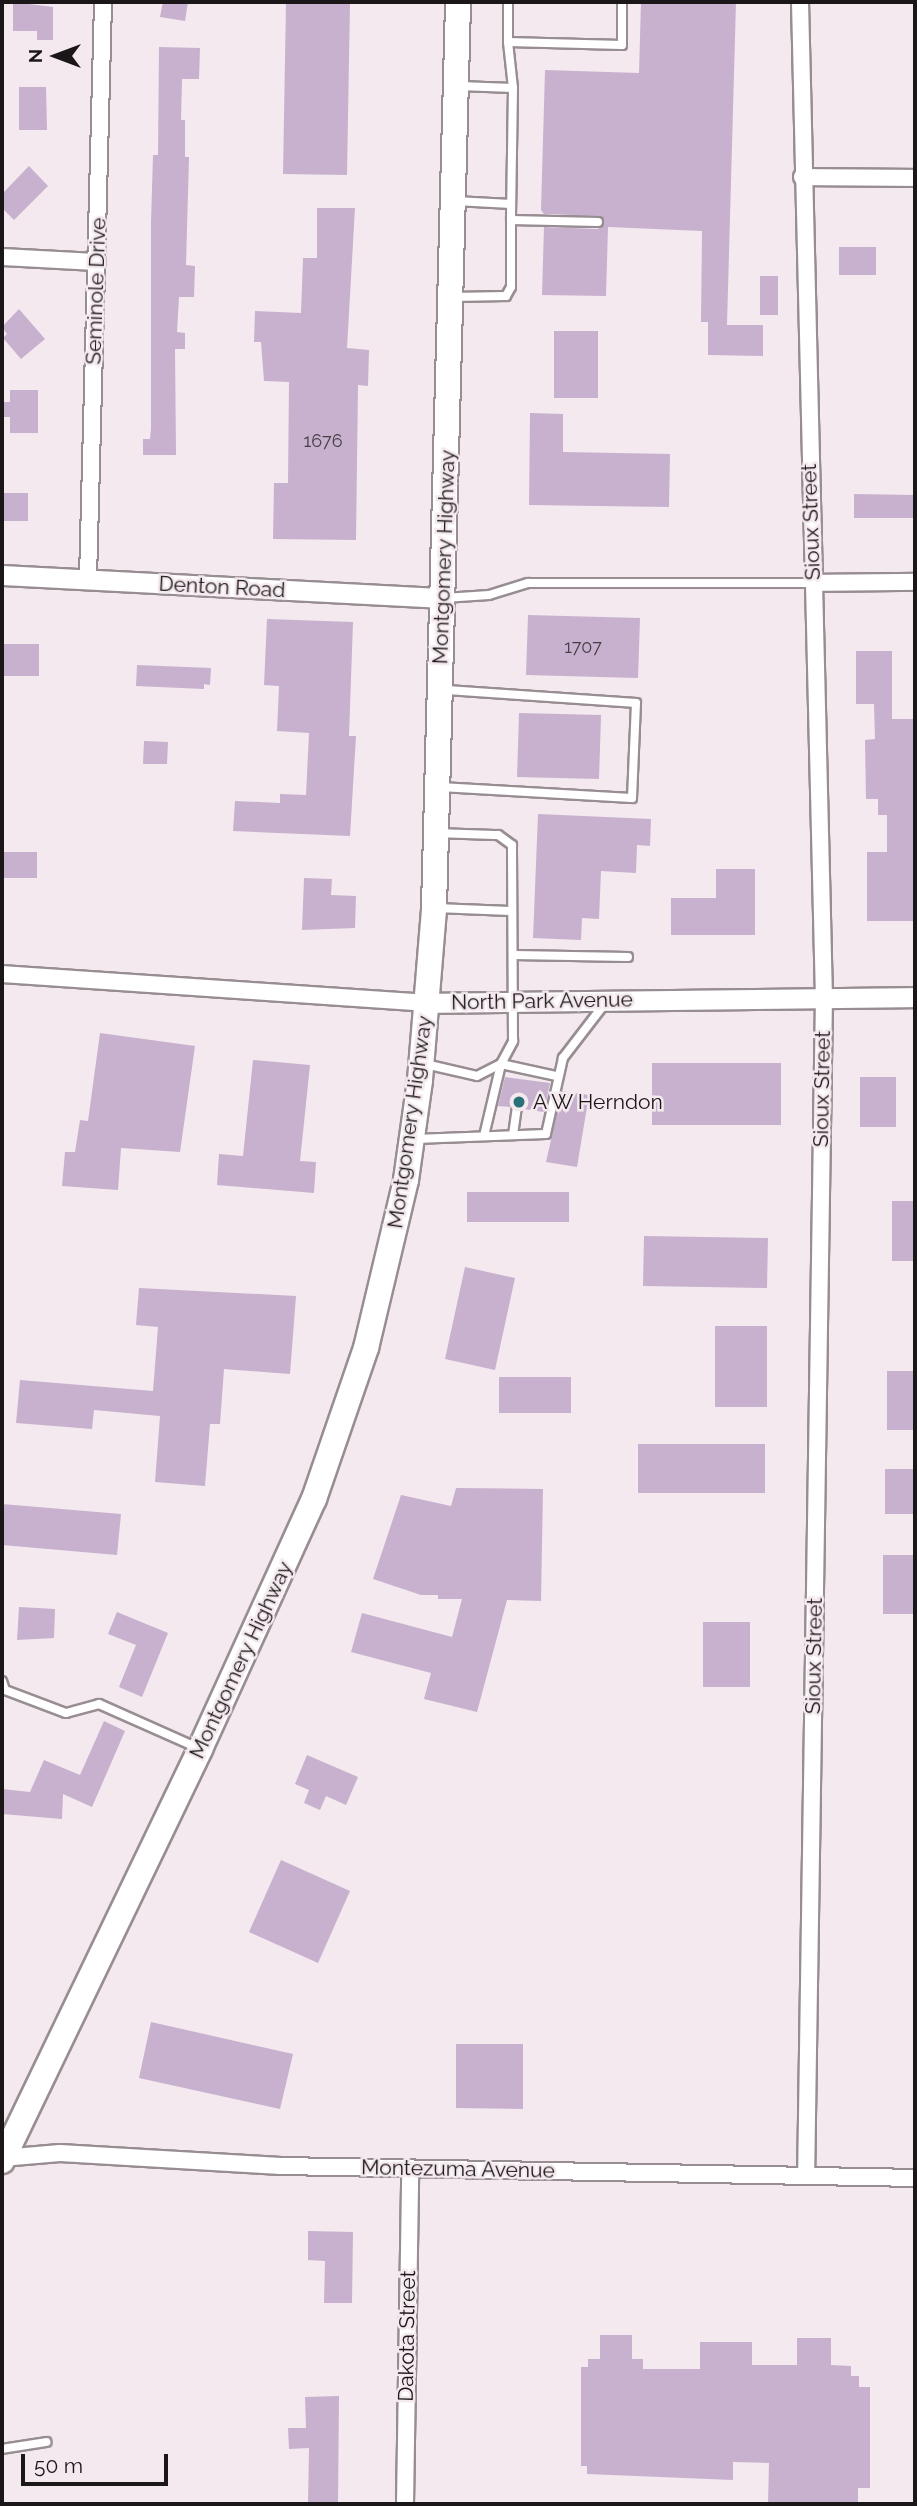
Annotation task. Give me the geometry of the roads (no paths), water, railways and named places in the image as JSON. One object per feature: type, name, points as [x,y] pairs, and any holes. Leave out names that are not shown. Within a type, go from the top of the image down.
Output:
[{"type":"main road","name":"Montgomery Highway","points":[[2,2159],[200,1749],[288,1559],[341,1428],[385,1277],[412,1139],[428,1003],[434,908],[458,2]]},
{"type":"street","name":"Seminole Drive","points":[[88,579],[103,2]]},
{"type":"street","name":"Sioux Street","points":[[800,2],[802,177],[824,997],[806,2176]]},
{"type":"street","points":[[802,177],[915,178]]},
{"type":"street","points":[[2,257],[97,262]]},
{"type":"street","name":"Denton Road","points":[[2,575],[443,598]]},
{"type":"street","points":[[813,583],[915,582]]},
{"type":"street","name":"North Park Avenue","points":[[2,974],[428,1003],[915,997]]},
{"type":"street","name":"Montezuma Avenue","points":[[2,2159],[60,2153],[410,2169],[915,2178]]},
{"type":"street","name":"Dakota Street","points":[[405,2504],[410,2169]]},
{"type":"lane","points":[[450,297],[506,296],[511,287],[513,88],[508,42],[508,2]]},
{"type":"lane","points":[[508,42],[622,45],[622,2]]},
{"type":"lane","points":[[456,86],[513,88]]},
{"type":"lane","points":[[453,201],[511,204]]},
{"type":"lane","points":[[511,220],[598,222]]},
{"type":"lane","points":[[443,598],[489,596],[528,583],[813,583]]},
{"type":"lane","points":[[438,787],[632,798],[636,703],[440,690]]},
{"type":"lane","points":[[436,833],[509,840],[514,955],[513,1041],[500,1064],[484,1136]]},
{"type":"lane","points":[[434,908],[510,911]]},
{"type":"lane","points":[[514,955],[628,957]]},
{"type":"lane","points":[[412,1139],[546,1134],[556,1076],[563,1058],[607,1000]]},
{"type":"lane","points":[[422,1063],[477,1076],[500,1064]]},
{"type":"lane","points":[[500,1064],[523,1075],[556,1076]]},
{"type":"lane","points":[[513,1136],[517,1108]]},
{"type":"lane","points":[[2,1681],[5,1690],[66,1713],[99,1704],[200,1749]]},
{"type":"lane","points":[[2,2449],[46,2442]]},
{"type":"place","name":"A W Herndon","points":[[519,1102]]}]
